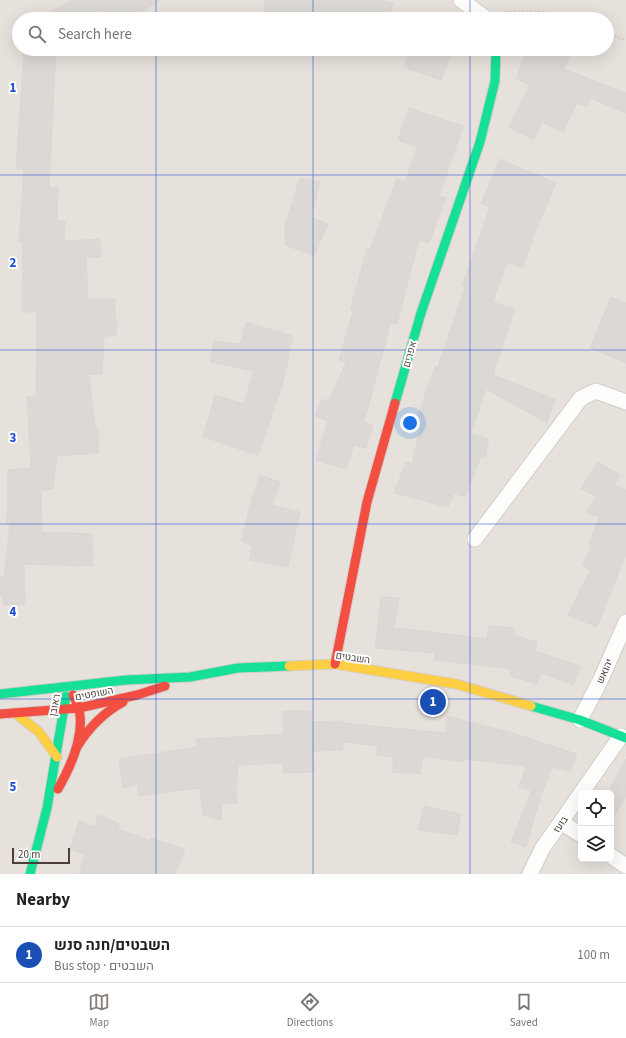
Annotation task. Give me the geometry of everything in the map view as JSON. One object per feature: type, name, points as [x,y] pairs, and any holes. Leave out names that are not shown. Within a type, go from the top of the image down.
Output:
[{"type":"street","points":[[461,0],[478,12]]},
{"type":"street","name":"אפרים","points":[[335,664],[367,502],[421,313],[480,142],[495,81],[496,56]]},
{"type":"street","points":[[475,539],[581,398],[596,391],[626,402]]},
{"type":"street","name":"יהואש","points":[[580,720],[601,679],[626,622]]},
{"type":"street","name":"השבטים","points":[[69,687],[126,680],[190,677],[238,668],[335,664],[456,684],[580,720],[623,737]]},
{"type":"street","name":"השופטים","points":[[0,714],[79,708],[137,695],[190,677]]},
{"type":"street","name":"השופטים","points":[[0,694],[69,687]]},
{"type":"street","name":"ראובן","points":[[47,808],[64,780],[75,751],[80,724],[79,708],[69,687]]},
{"type":"street","name":"ראובן","points":[[30,874],[47,808],[69,687]]},
{"type":"street","points":[[75,751],[83,736],[103,715],[117,705],[137,695]]},
{"type":"street","points":[[15,713],[34,726],[50,746],[56,757]]},
{"type":"street","name":"בועז","points":[[530,874],[542,849],[623,737]]},
{"type":"street","points":[[561,822],[578,833]]},
{"type":"street","points":[[614,858],[626,866]]},
{"type":"path","points":[[508,12],[543,12]]},
{"type":"path","points":[[614,36],[626,40]]},
{"type":"shaded area","points":[[0,0],[626,0],[626,874],[0,874]]},
{"type":"building","points":[[72,0],[162,0],[139,12],[103,12],[102,10],[98,12],[50,12]]},
{"type":"building","points":[[265,0],[382,0],[393,3],[390,12],[264,12]]},
{"type":"building","points":[[24,56],[56,56],[49,187],[58,187],[57,221],[65,221],[64,241],[100,239],[101,257],[86,258],[88,299],[115,299],[115,319],[117,319],[116,336],[104,336],[102,375],[89,374],[95,428],[98,428],[99,453],[57,456],[53,489],[41,490],[42,532],[92,534],[93,566],[24,564],[25,605],[3,605],[3,596],[0,595],[0,576],[4,577],[10,524],[7,524],[8,470],[31,468],[27,397],[36,396],[37,312],[22,312],[23,242],[19,242],[24,169],[16,168]]},
{"type":"building","points":[[408,56],[450,56],[441,80],[404,67]]},
{"type":"building","points":[[524,56],[569,56],[564,69],[626,93],[626,113],[590,98],[587,107],[577,103],[563,132],[542,122],[534,140],[509,127],[530,85],[516,79]]},
{"type":"building","points":[[409,108],[463,126],[439,196],[446,198],[429,243],[419,240],[397,324],[391,322],[364,422],[373,425],[366,448],[354,445],[346,469],[316,460],[328,421],[316,416],[321,399],[328,402],[347,361],[339,360],[353,311],[350,310],[367,248],[370,249],[397,179],[405,182],[417,147],[398,140]]},
{"type":"building","points":[[500,159],[556,183],[535,232],[523,268],[507,262],[493,302],[515,309],[493,375],[555,399],[547,423],[486,389],[471,434],[489,439],[485,458],[481,456],[465,497],[454,493],[448,507],[394,493],[406,462],[412,464],[421,423],[416,421],[435,366],[438,367],[465,287],[462,286],[490,207],[481,203]]},
{"type":"building","points":[[300,178],[320,182],[311,217],[328,224],[314,256],[285,245],[285,225]]},
{"type":"building","points":[[611,297],[626,303],[626,363],[590,348]]},
{"type":"building","points":[[246,322],[293,336],[283,383],[258,455],[203,437],[215,395],[244,404],[254,371],[210,362],[214,341],[240,344]]},
{"type":"building","points":[[598,462],[620,475],[614,485],[626,490],[626,554],[597,627],[568,615],[590,570],[582,566],[592,545],[589,544],[599,517],[587,513],[596,496],[581,489]]},
{"type":"building","points":[[260,475],[280,482],[272,505],[300,512],[288,567],[249,560],[253,546],[241,541],[252,498]]},
{"type":"building","points":[[381,597],[399,598],[394,628],[487,639],[489,626],[515,628],[514,635],[537,642],[535,651],[580,666],[574,685],[541,673],[537,684],[510,676],[512,669],[434,660],[435,653],[375,648]]},
{"type":"building","points":[[283,711],[311,711],[311,722],[343,721],[343,723],[445,733],[447,716],[513,733],[577,754],[570,771],[552,767],[542,793],[519,787],[526,766],[464,759],[463,762],[423,756],[420,774],[392,772],[394,757],[376,755],[378,746],[343,742],[343,750],[313,751],[314,772],[283,773],[283,763],[238,765],[236,790],[237,803],[222,804],[221,820],[203,815],[200,788],[138,796],[138,784],[123,788],[119,759],[197,747],[196,739],[283,734]]},
{"type":"building","points":[[626,759],[626,796],[614,815],[614,790],[611,790],[611,786]]},
{"type":"building","points":[[531,791],[541,795],[526,847],[511,842]]},
{"type":"building","points":[[424,806],[461,814],[457,835],[418,830]]},
{"type":"building","points":[[98,815],[119,823],[118,829],[150,841],[150,838],[185,849],[175,874],[79,874],[85,854],[70,849],[79,821],[95,827]]},
{"type":"traffic: fast","points":[[395,403],[421,313],[480,142],[495,81],[496,56]]},
{"type":"traffic: fast","points":[[0,694],[126,680],[190,677],[238,668],[289,666]]},
{"type":"traffic: fast","points":[[30,874],[47,808],[66,696]]},
{"type":"traffic: fast","points":[[531,706],[580,720],[626,738]]},
{"type":"traffic: slow","points":[[289,666],[335,664],[456,684],[531,706]]},
{"type":"traffic: slow","points":[[15,713],[39,732],[57,757]]},
{"type":"traffic: jam","points":[[335,664],[367,502],[395,403]]},
{"type":"traffic: jam","points":[[0,714],[79,708],[137,695],[165,686]]},
{"type":"traffic: jam","points":[[58,789],[72,761],[80,730],[79,707],[73,695]]},
{"type":"traffic: jam","points":[[77,747],[86,733],[97,721],[123,702]]},
{"type":"place","name":"השבטים/חנה סנש","points":[[433,702]]}]
